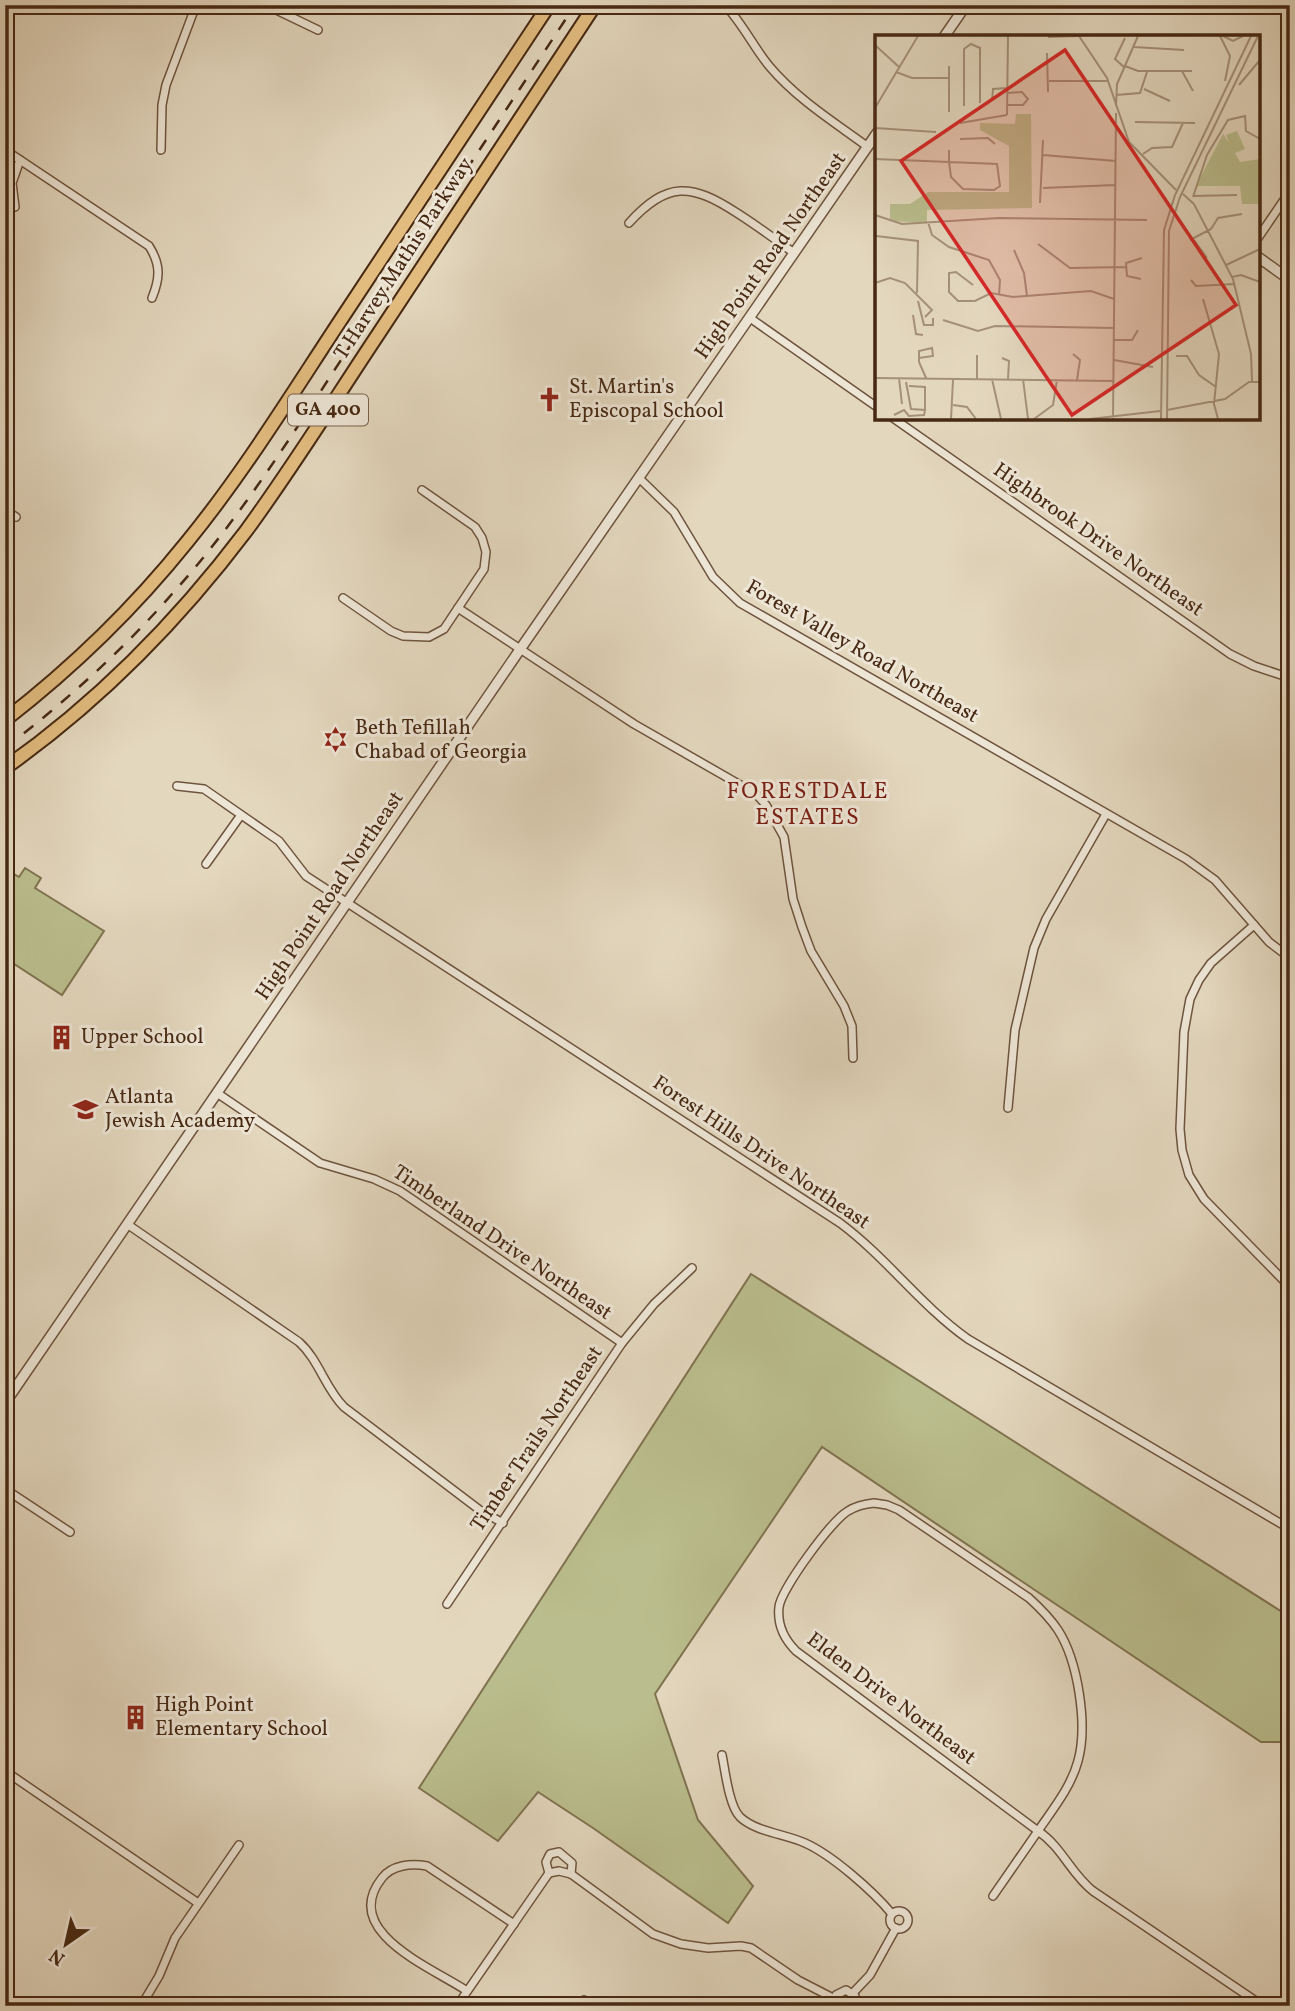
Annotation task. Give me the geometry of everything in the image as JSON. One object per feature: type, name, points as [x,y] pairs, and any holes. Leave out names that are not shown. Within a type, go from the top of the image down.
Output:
[{"type":"highway","name":"T Harvey Mathis Parkway","points":[[5,720],[58,677],[126,612],[187,543],[276,419],[549,5]]},
{"type":"highway","name":"T Harvey Mathis Parkway","points":[[5,768],[120,673],[186,604],[239,539],[301,451],[595,5]]},
{"type":"street","points":[[161,150],[162,105],[166,86],[196,5]]},
{"type":"street","points":[[266,5],[318,30]]},
{"type":"street","points":[[725,5],[783,81],[807,103],[867,147]]},
{"type":"street","points":[[946,35],[966,5]]},
{"type":"street","name":"High Point Road Northeast","points":[[5,1403],[875,136]]},
{"type":"street","points":[[5,150],[149,246],[156,257],[159,270],[152,298]]},
{"type":"street","points":[[15,207],[12,183],[20,160]]},
{"type":"street","points":[[629,223],[642,208],[661,195],[695,191],[714,198],[794,253]]},
{"type":"street","points":[[1260,235],[1290,191]]},
{"type":"street","points":[[1260,258],[1290,279]]},
{"type":"street","points":[[750,318],[875,406]]},
{"type":"street","name":"Highbrook Drive Northeast","points":[[896,420],[1230,654],[1254,666],[1290,678]]},
{"type":"street","name":"Forest Valley Road Northeast","points":[[639,478],[674,512],[713,577],[740,603],[1202,870],[1227,893],[1269,942],[1290,958]]},
{"type":"street","points":[[343,598],[391,632],[402,636],[429,637],[444,629],[484,569],[486,552],[475,527],[422,490]]},
{"type":"street","points":[[5,510],[16,517]]},
{"type":"street","points":[[458,608],[634,724],[756,794],[766,805],[784,837],[793,899],[805,937],[844,1006],[852,1026],[853,1058]]},
{"type":"street","name":"Forest Hills Drive Northeast","points":[[177,786],[204,789],[279,841],[306,876],[347,904],[840,1223],[860,1237],[942,1319],[968,1339],[1290,1529]]},
{"type":"street","points":[[1008,1108],[1015,1030],[1034,948],[1046,919],[1106,814]]},
{"type":"street","points":[[206,863],[241,815]]},
{"type":"street","points":[[1254,925],[1211,963],[1190,999],[1184,1032],[1180,1129],[1182,1150],[1189,1175],[1204,1199],[1290,1287]]},
{"type":"street","name":"Timberland Drive Northeast","points":[[217,1093],[320,1163],[374,1179],[400,1191],[622,1343]]},
{"type":"street","points":[[127,1224],[299,1342],[313,1357],[330,1391],[344,1407],[481,1511],[503,1522]]},
{"type":"street","name":"Timber Trails Northeast","points":[[447,1604],[622,1343],[654,1304],[692,1268]]},
{"type":"street","points":[[5,1489],[70,1532]]},
{"type":"street","name":"Elden Drive Northeast","points":[[1038,1831],[1070,1780],[1082,1741],[1082,1714],[1073,1668],[1059,1632],[1029,1598],[899,1510],[874,1503],[849,1510],[834,1522],[783,1592],[778,1616],[786,1639],[796,1651],[1055,1844],[1076,1875],[1093,1891],[1263,2006]]},
{"type":"street","points":[[722,1755],[735,1808],[740,1816],[752,1825],[814,1848],[876,1895],[892,1914]]},
{"type":"street","points":[[5,1771],[198,1903]]},
{"type":"street","points":[[993,1896],[1038,1831]]},
{"type":"street","points":[[141,2006],[159,1976],[175,1938],[239,1846]]},
{"type":"street","points":[[549,1873],[547,1862],[551,1854],[559,1852],[572,1863],[572,1874]]},
{"type":"street","points":[[467,1991],[385,1939],[370,1906],[380,1880],[395,1868],[419,1864],[426,1866],[513,1924]]},
{"type":"street","points":[[457,2006],[549,1873],[559,1871],[572,1874],[653,1934],[694,1946],[751,1948],[836,2002],[842,1990],[853,1993]]},
{"type":"street","points":[[892,1914],[902,1911],[908,1919],[903,1928],[896,1928]]},
{"type":"street","points":[[892,1914],[890,1920],[896,1928]]},
{"type":"street","points":[[853,1993],[870,1975],[896,1928]]},
{"type":"street","points":[[853,1993],[854,2006]]},
{"type":"green space","points":[[25,868],[41,878],[35,888],[104,931],[62,995],[5,958],[5,869],[19,877]]},
{"type":"green space","points":[[751,1274],[1290,1617],[1290,1742],[1261,1742],[822,1447],[655,1694],[698,1820],[753,1886],[728,1923],[538,1792],[498,1841],[419,1788]]},
{"type":"railway","points":[[5,748],[113,656],[172,594],[226,529],[299,425],[575,5]]},
{"type":"place","name":"St. Martin's Episcopal School","points":[[549,399]]},
{"type":"place","name":"Beth Tefillah Chabad of Georgia","points":[[335,740]]},
{"type":"place","name":"Upper School","points":[[61,1037]]},
{"type":"place","name":"Atlanta Jewish Academy","points":[[85,1109]]},
{"type":"place","name":"High Point Elementary School","points":[[135,1717]]},
{"type":"district","name":"FORESTDALE ESTATES","points":[[808,805]]}]
